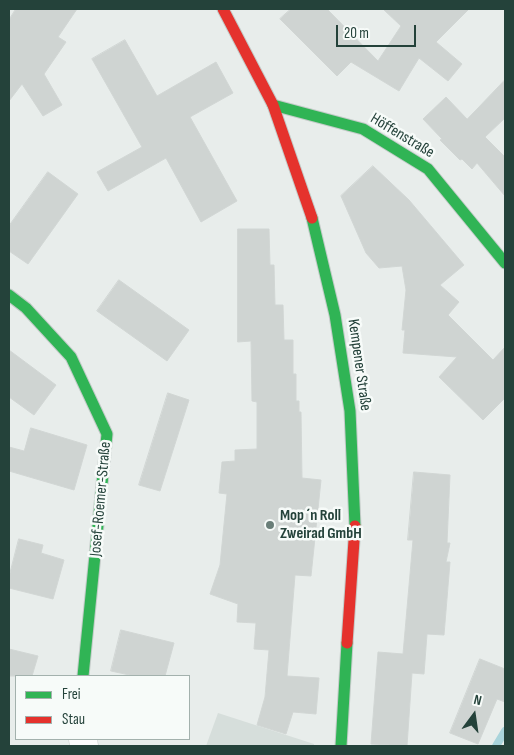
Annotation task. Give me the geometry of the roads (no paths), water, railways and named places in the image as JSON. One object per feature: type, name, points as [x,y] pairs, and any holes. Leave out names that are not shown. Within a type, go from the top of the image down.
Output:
[{"type":"main road","name":"Kempener Straße","points":[[223,9],[273,105],[312,220],[335,315],[350,411],[355,520],[341,746]]},
{"type":"main road","name":"Höffenstraße","points":[[273,105],[363,129],[428,169],[505,262]]},
{"type":"main road","name":"Josef-Roemer-Straße","points":[[9,295],[26,308],[71,357],[106,434],[84,675]]},
{"type":"waterway","points":[[496,746],[505,731]]},
{"type":"place","name":"Mop ´n Roll Zweirad GmbH","points":[[270,525]]}]
